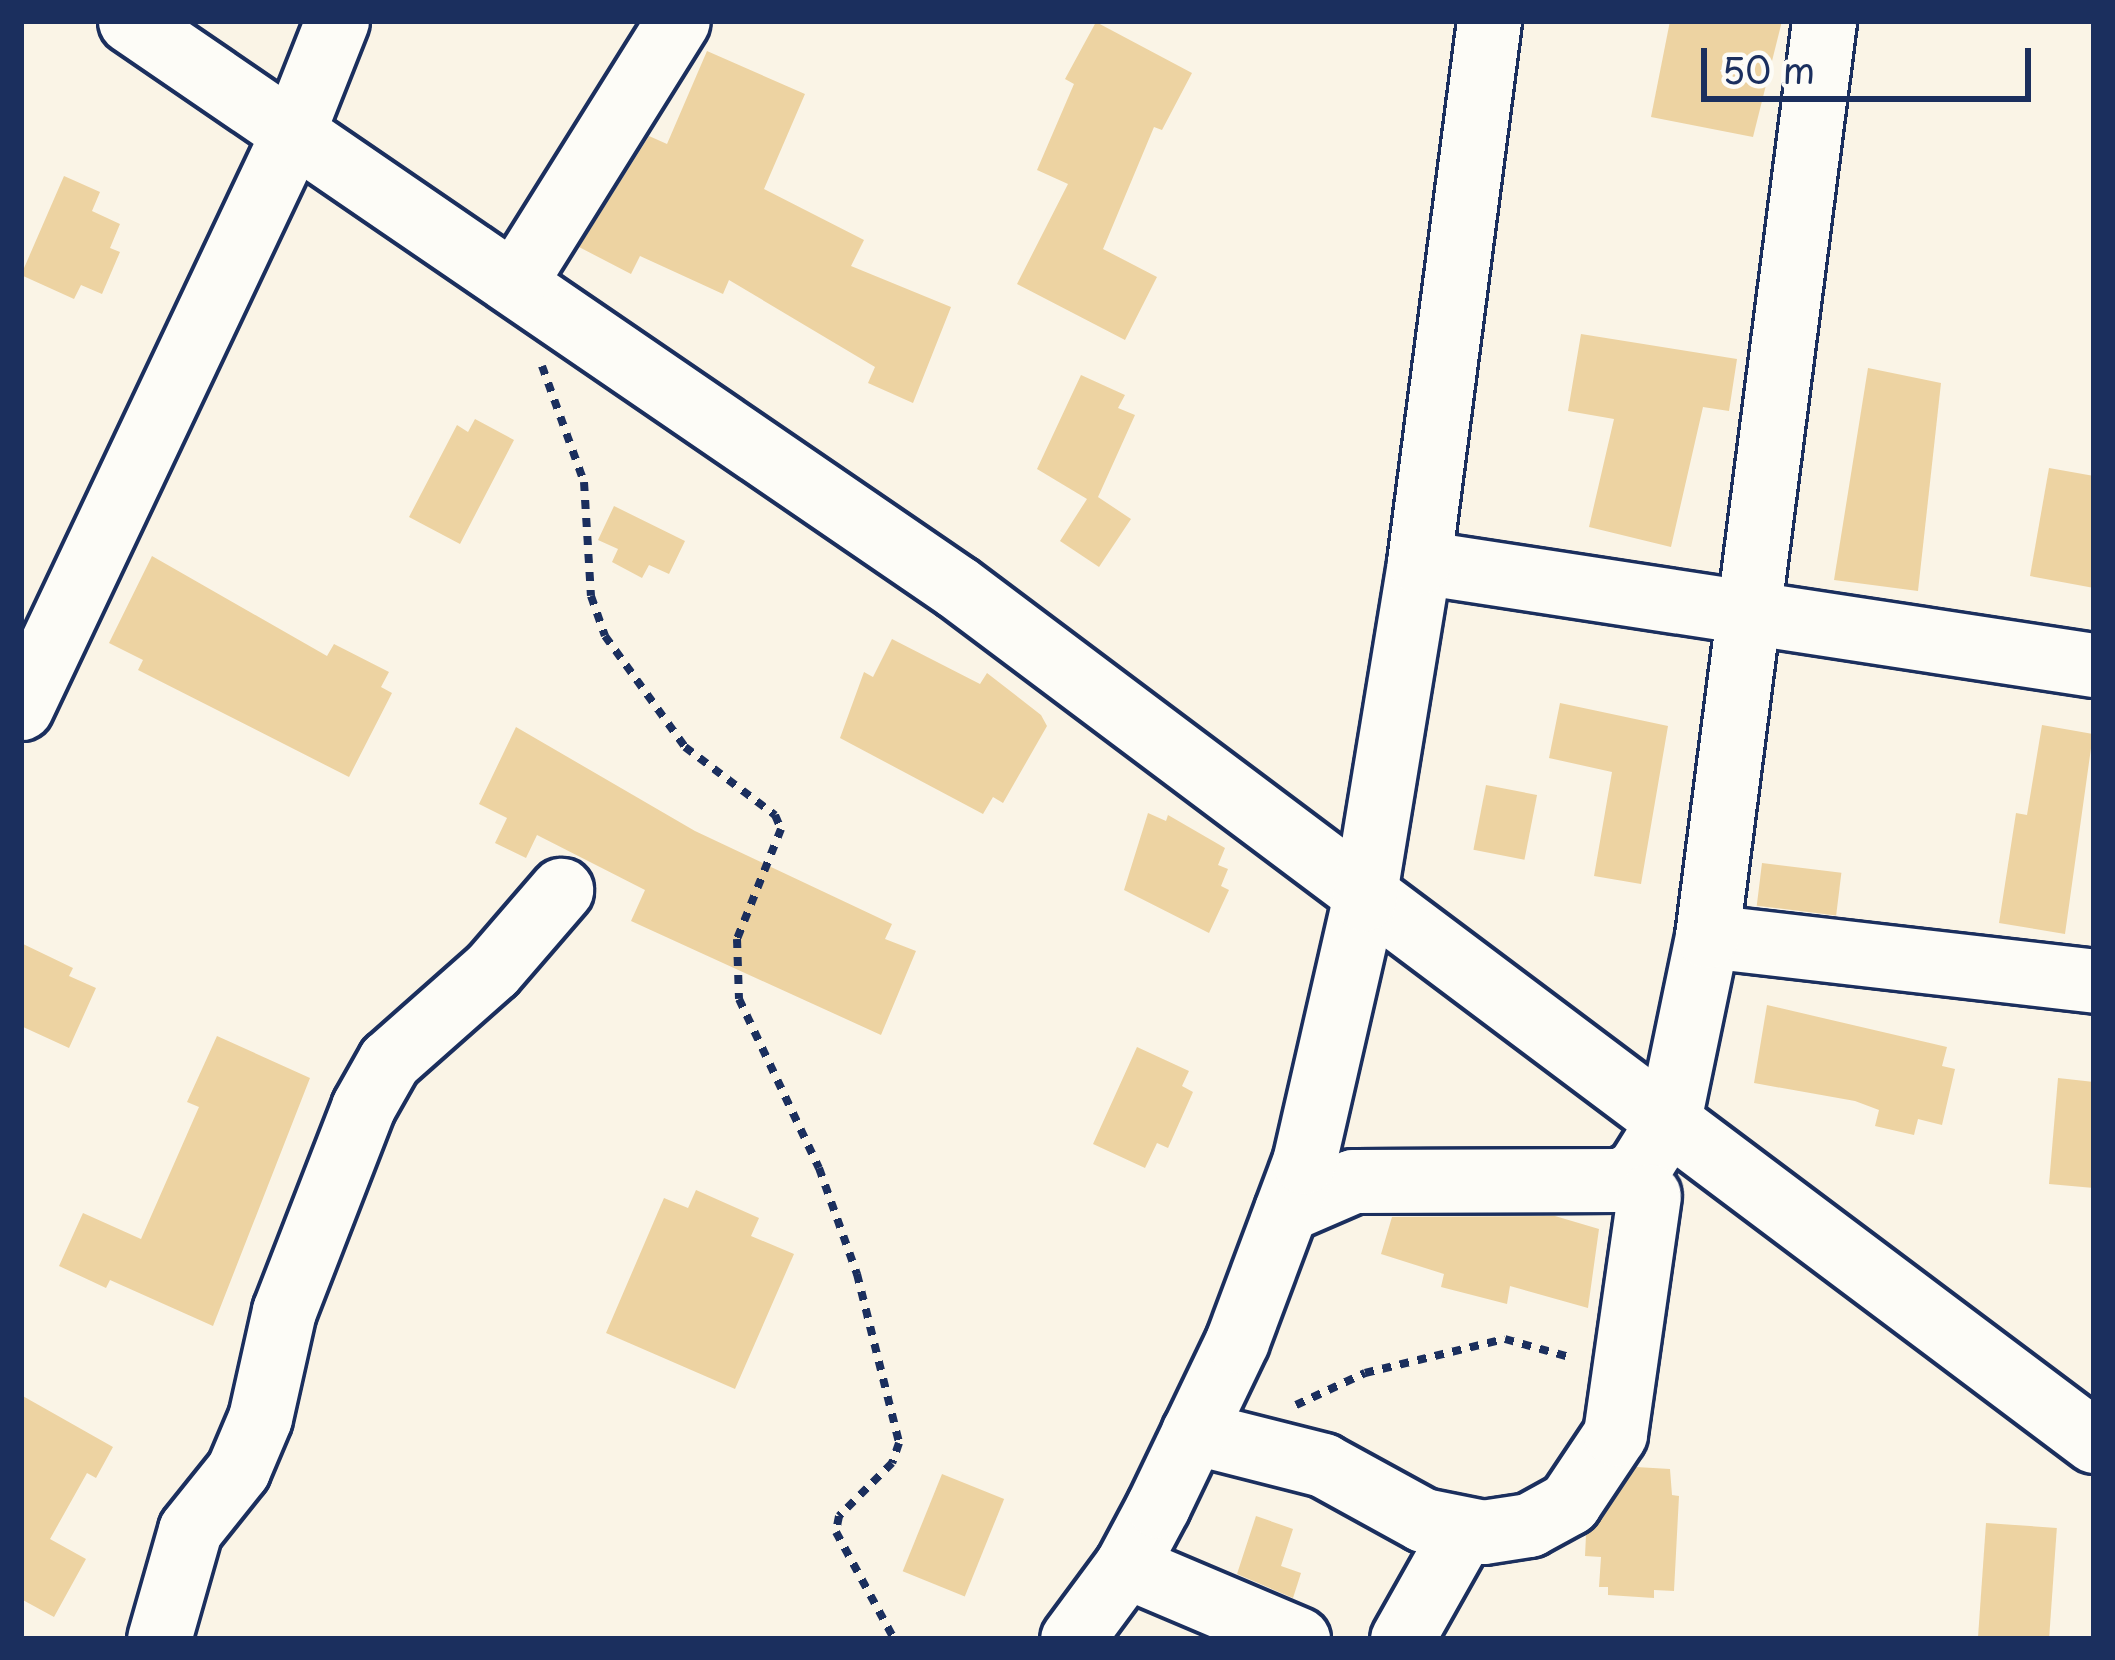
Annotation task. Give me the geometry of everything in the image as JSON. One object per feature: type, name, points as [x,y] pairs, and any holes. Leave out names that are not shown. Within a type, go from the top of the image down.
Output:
[{"type":"street","points":[[130,21],[291,137],[516,280],[957,587],[1364,899],[1669,1120],[2094,1441]]},
{"type":"street","points":[[21,708],[291,137],[337,21]]},
{"type":"street","points":[[516,280],[678,21]]},
{"type":"street","points":[[1072,1639],[1126,1566],[1205,1434],[1286,1210],[1364,899],[1419,562],[1489,21]]},
{"type":"street","points":[[1286,1210],[1353,1180],[1620,1180],[1637,1171],[1669,1120],[1707,936],[1824,21]]},
{"type":"street","points":[[1419,562],[2094,665]]},
{"type":"street","points":[[159,1639],[190,1530],[238,1470],[260,1418],[284,1311],[363,1107],[389,1061],[492,970],[561,890]]},
{"type":"street","points":[[1707,936],[2094,981]]},
{"type":"street","points":[[1205,1434],[1323,1465],[1423,1520],[1464,1529],[1529,1525],[1569,1503],[1615,1434],[1649,1195]]},
{"type":"street","points":[[1402,1639],[1464,1529]]},
{"type":"street","points":[[1126,1566],[1298,1639]]},
{"type":"path","points":[[516,280],[584,482],[589,581],[605,636],[686,747],[775,815],[781,829],[737,939],[739,1000],[827,1189],[857,1274],[899,1443],[892,1463],[839,1516],[836,1532],[894,1639]]},
{"type":"path","points":[[1205,1434],[1365,1373],[1505,1339],[1625,1377]]},
{"type":"building","points":[[1670,21],[1782,21],[1753,137],[1651,117]]},
{"type":"building","points":[[1096,22],[1192,73],[1162,130],[1154,127],[1103,249],[1157,277],[1125,340],[1017,284],[1068,184],[1037,170],[1074,84],[1065,79]]},
{"type":"building","points":[[707,51],[805,94],[764,189],[864,240],[851,266],[951,307],[913,403],[868,383],[875,367],[729,280],[723,294],[640,256],[631,274],[579,247],[649,136],[667,144]]},
{"type":"building","points":[[64,176],[100,192],[92,211],[120,224],[110,248],[120,252],[102,294],[81,285],[74,299],[21,275]]},
{"type":"building","points":[[1581,334],[1737,359],[1729,411],[1703,407],[1671,547],[1589,527],[1614,419],[1568,411]]},
{"type":"building","points":[[1868,368],[1941,383],[1918,591],[1834,580]]},
{"type":"building","points":[[1081,375],[1125,395],[1118,408],[1135,415],[1098,497],[1131,519],[1099,567],[1060,541],[1087,499],[1037,469]]},
{"type":"building","points":[[475,419],[514,440],[460,544],[409,517],[457,425],[468,432]]},
{"type":"building","points":[[2049,468],[2094,476],[2094,588],[2030,576]]},
{"type":"building","points":[[614,506],[685,541],[669,574],[649,565],[642,578],[612,562],[618,549],[598,540]]},
{"type":"building","points":[[152,556],[327,656],[334,644],[389,672],[381,687],[392,693],[349,777],[138,670],[143,660],[109,643]]},
{"type":"building","points":[[892,639],[980,684],[987,673],[1041,715],[1047,726],[1003,803],[993,797],[983,814],[840,738],[864,672],[873,677]]},
{"type":"building","points":[[1560,703],[1668,726],[1641,884],[1594,876],[1612,772],[1549,758]]},
{"type":"building","points":[[2042,725],[2093,734],[2065,934],[1999,923],[2016,813],[2027,815]]},
{"type":"building","points":[[516,727],[695,831],[892,924],[885,939],[916,951],[881,1035],[631,921],[645,890],[537,835],[526,858],[495,843],[507,818],[479,804]]},
{"type":"building","points":[[1486,785],[1537,795],[1524,860],[1473,850]]},
{"type":"building","points":[[1148,813],[1166,821],[1168,815],[1225,848],[1218,865],[1228,869],[1221,886],[1229,890],[1209,933],[1124,890]]},
{"type":"building","points":[[1762,863],[1841,873],[1836,915],[1757,906]]},
{"type":"building","points":[[21,943],[73,968],[69,976],[96,988],[69,1048],[21,1026]]},
{"type":"building","points":[[1767,1005],[1947,1047],[1942,1066],[1955,1069],[1942,1125],[1918,1119],[1914,1135],[1875,1126],[1879,1110],[1855,1101],[1754,1083]]},
{"type":"building","points":[[217,1036],[310,1078],[213,1326],[110,1280],[106,1288],[59,1266],[83,1213],[141,1239],[199,1107],[187,1102]]},
{"type":"building","points":[[1137,1047],[1189,1071],[1182,1086],[1193,1092],[1168,1148],[1157,1143],[1145,1168],[1093,1144]]},
{"type":"building","points":[[2058,1078],[2094,1082],[2094,1188],[2049,1184]]},
{"type":"building","points":[[696,1190],[759,1218],[751,1236],[794,1254],[735,1389],[606,1333],[664,1198],[688,1208]]},
{"type":"building","points":[[1555,1216],[1599,1229],[1588,1308],[1510,1286],[1507,1304],[1441,1287],[1444,1274],[1381,1254],[1392,1217]]},
{"type":"building","points":[[21,1395],[113,1447],[96,1478],[87,1473],[50,1539],[86,1559],[54,1617],[21,1599]]},
{"type":"building","points":[[1636,1467],[1670,1469],[1672,1495],[1679,1496],[1674,1591],[1654,1590],[1654,1598],[1608,1595],[1608,1587],[1599,1587],[1601,1557],[1585,1556],[1586,1535]]},
{"type":"building","points":[[942,1474],[1004,1499],[965,1596],[903,1571]]},
{"type":"building","points":[[1256,1516],[1293,1529],[1281,1566],[1301,1573],[1293,1598],[1237,1574]]},
{"type":"building","points":[[1986,1523],[2057,1528],[2049,1639],[1978,1639]]}]
